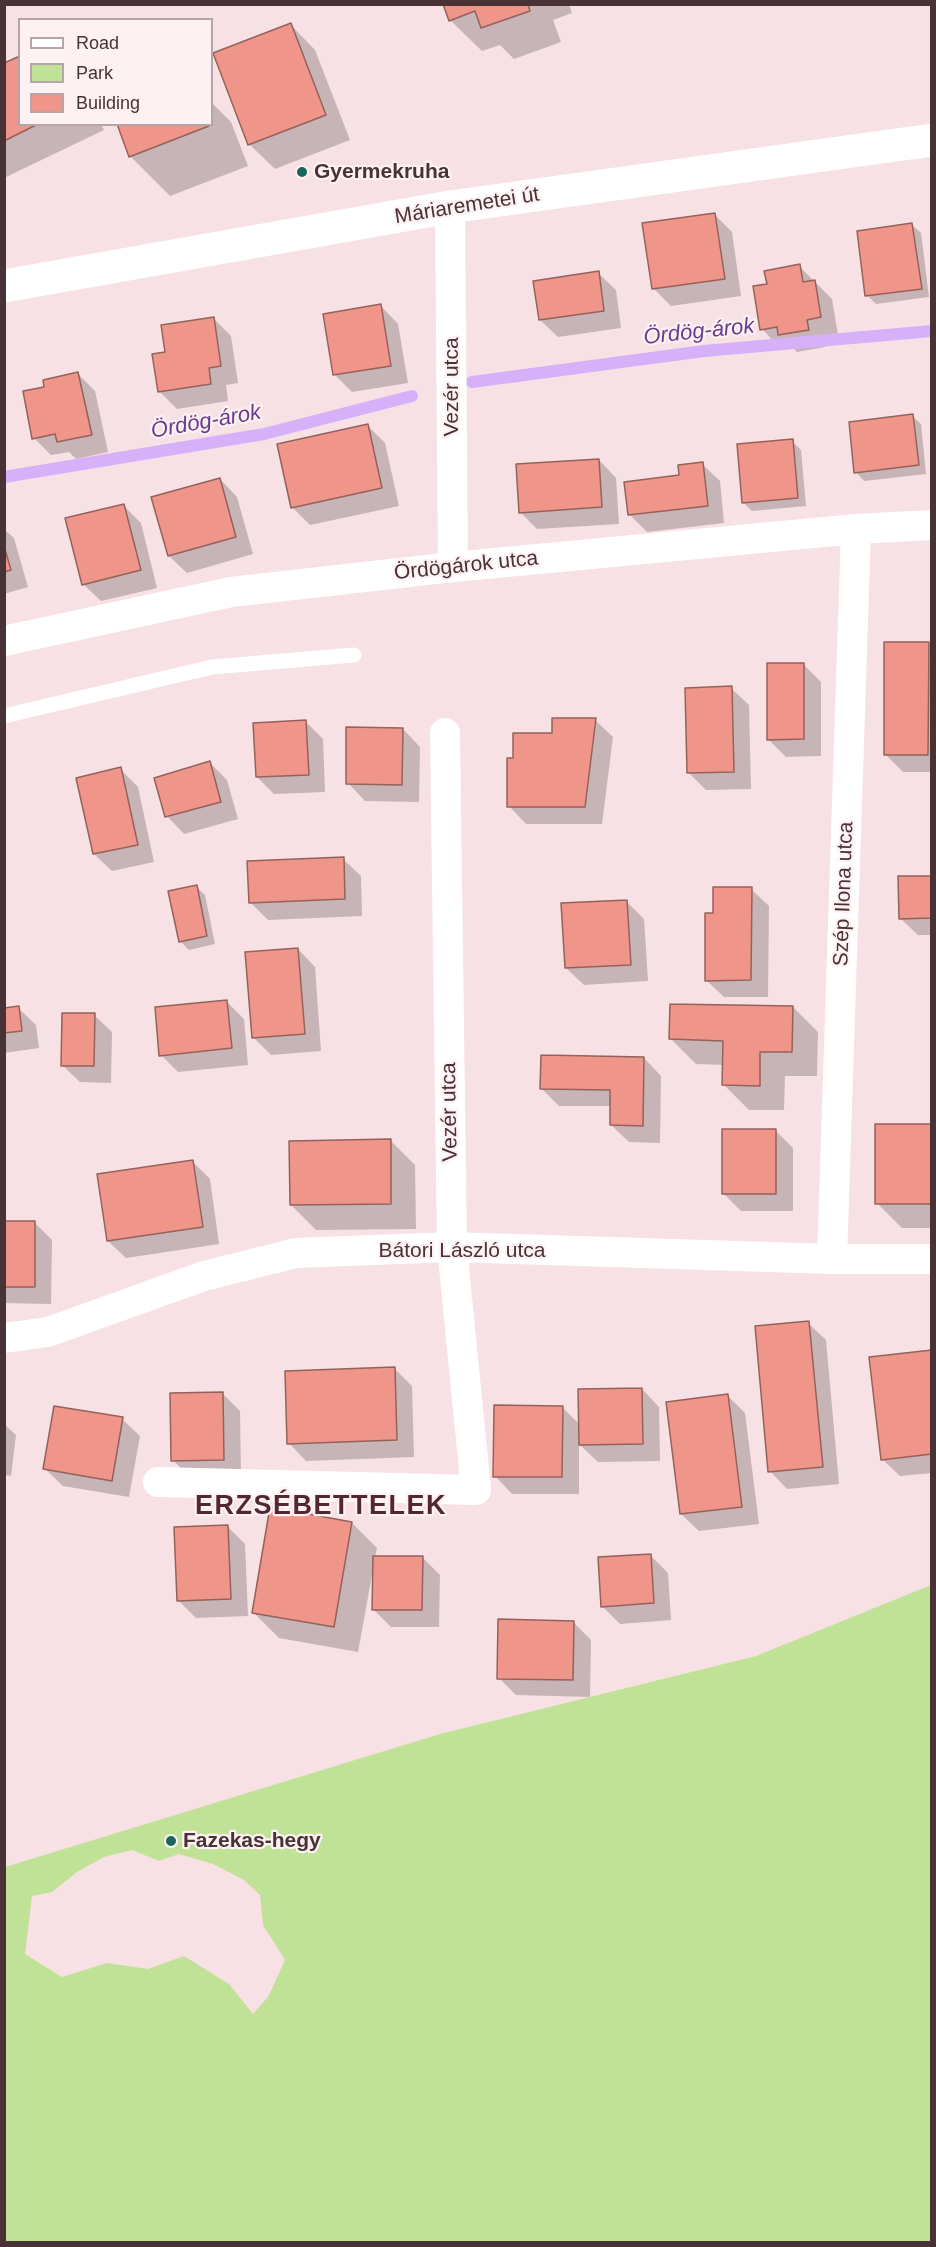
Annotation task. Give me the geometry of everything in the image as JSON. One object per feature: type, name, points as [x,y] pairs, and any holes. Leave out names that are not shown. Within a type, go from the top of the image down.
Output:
[{"type":"street","name":"Máriaremetei út","points":[[4,286],[450,207],[932,140]]},
{"type":"street","name":"Vezér utca","points":[[450,207],[453,567]]},
{"type":"street","name":"Ördögárok utca","points":[[4,641],[231,592],[453,567],[856,529],[932,525]]},
{"type":"street","name":"Szép Ilona utca","points":[[832,1259],[856,529]]},
{"type":"street","name":"Vezér utca","points":[[158,1482],[476,1490],[452,1247],[445,733]]},
{"type":"street","name":"Bátori László utca","points":[[4,1338],[48,1332],[204,1276],[296,1253],[452,1247],[832,1259],[932,1259]]},
{"type":"lane","points":[[4,716],[212,668],[354,655]]},
{"type":"green space","points":[[931,1585],[931,2242],[5,2242],[5,1867],[440,1734],[756,1656]],"holes":[[[132,1850],[159,1861],[179,1854],[213,1864],[244,1880],[260,1895],[263,1925],[285,1960],[268,1997],[253,2014],[229,1984],[184,1956],[148,1969],[107,1963],[62,1977],[25,1954],[32,1896],[52,1892],[77,1872],[104,1857]]]},
{"type":"building","points":[[443,4],[528,4],[530,11],[481,28],[475,11],[449,21]]},
{"type":"building","points":[[291,23],[326,115],[248,145],[213,53]]},
{"type":"building","points":[[18,57],[18,126],[34,126],[4,141],[4,63]]},
{"type":"building","points":[[118,126],[209,126],[129,157]]},
{"type":"building","points":[[715,213],[725,279],[652,289],[642,223]]},
{"type":"building","points":[[912,223],[922,289],[865,296],[857,231]]},
{"type":"building","points":[[800,264],[803,282],[815,280],[821,317],[807,320],[809,330],[778,335],[777,327],[760,330],[753,286],[767,284],[764,271]]},
{"type":"building","points":[[599,271],[604,311],[539,320],[533,281]]},
{"type":"building","points":[[381,304],[391,366],[333,375],[323,314]]},
{"type":"building","points":[[214,317],[221,366],[209,368],[211,384],[158,392],[152,354],[165,352],[161,325]]},
{"type":"building","points":[[78,372],[92,435],[57,442],[55,434],[32,439],[23,391],[44,387],[43,380]]},
{"type":"building","points":[[913,414],[919,465],[854,473],[849,422]]},
{"type":"building","points":[[368,424],[382,488],[291,508],[277,444]]},
{"type":"building","points":[[793,439],[798,498],[742,503],[737,444]]},
{"type":"building","points":[[599,459],[602,507],[519,513],[516,464]]},
{"type":"building","points":[[703,462],[708,506],[628,515],[624,482],[679,475],[678,465]]},
{"type":"building","points":[[220,478],[236,537],[168,556],[151,497]]},
{"type":"building","points":[[124,504],[141,570],[82,585],[65,518]]},
{"type":"building","points":[[4,546],[11,570],[4,572]]},
{"type":"building","points":[[884,642],[929,642],[928,755],[884,755]]},
{"type":"building","points":[[767,663],[804,663],[804,739],[767,740]]},
{"type":"building","points":[[732,686],[734,772],[687,773],[685,688]]},
{"type":"building","points":[[552,718],[596,718],[585,807],[507,807],[507,758],[513,758],[513,733],[552,733]]},
{"type":"building","points":[[306,720],[309,775],[256,777],[253,723]]},
{"type":"building","points":[[346,727],[403,728],[402,785],[346,784]]},
{"type":"building","points":[[210,761],[221,802],[165,817],[154,778]]},
{"type":"building","points":[[121,767],[138,845],[93,854],[76,778]]},
{"type":"building","points":[[344,857],[345,899],[249,903],[247,861]]},
{"type":"building","points":[[898,876],[932,876],[932,918],[899,919]]},
{"type":"building","points":[[197,885],[207,936],[179,942],[168,891]]},
{"type":"building","points":[[713,887],[752,887],[751,980],[705,981],[705,913],[713,913]]},
{"type":"building","points":[[627,900],[631,965],[565,968],[561,903]]},
{"type":"building","points":[[298,948],[305,1034],[252,1038],[245,952]]},
{"type":"building","points":[[227,1000],[232,1048],[159,1056],[155,1007]]},
{"type":"building","points":[[670,1004],[793,1006],[792,1052],[760,1052],[760,1086],[722,1085],[723,1041],[669,1039]]},
{"type":"building","points":[[19,1006],[22,1031],[4,1033],[4,1008]]},
{"type":"building","points":[[62,1013],[95,1013],[94,1066],[61,1066]]},
{"type":"building","points":[[541,1055],[644,1057],[643,1126],[610,1125],[610,1090],[540,1089]]},
{"type":"building","points":[[875,1124],[932,1124],[932,1204],[875,1204]]},
{"type":"building","points":[[722,1129],[776,1129],[776,1194],[722,1194]]},
{"type":"building","points":[[391,1139],[391,1204],[290,1205],[289,1141]]},
{"type":"building","points":[[193,1160],[203,1227],[107,1241],[97,1174]]},
{"type":"building","points":[[4,1221],[35,1221],[35,1287],[4,1287]]},
{"type":"building","points":[[809,1321],[823,1467],[768,1472],[755,1326]]},
{"type":"building","points":[[932,1350],[932,1454],[881,1460],[869,1357]]},
{"type":"building","points":[[395,1367],[397,1440],[287,1444],[285,1371]]},
{"type":"building","points":[[642,1388],[643,1444],[579,1445],[578,1389]]},
{"type":"building","points":[[223,1392],[224,1460],[171,1461],[170,1393]]},
{"type":"building","points":[[728,1394],[742,1507],[680,1514],[666,1402]]},
{"type":"building","points":[[494,1405],[563,1406],[562,1477],[493,1477]]},
{"type":"building","points":[[54,1406],[123,1417],[112,1481],[43,1469]]},
{"type":"building","points":[[270,1507],[352,1522],[334,1627],[252,1613]]},
{"type":"building","points":[[228,1525],[231,1599],[177,1601],[174,1527]]},
{"type":"building","points":[[651,1554],[654,1603],[601,1607],[598,1557]]},
{"type":"building","points":[[373,1556],[423,1556],[422,1610],[372,1610]]},
{"type":"building","points":[[498,1619],[574,1621],[573,1680],[497,1679]]},
{"type":"waterway","name":"Ördög-árok","points":[[472,382],[704,351],[932,331]]},
{"type":"waterway","name":"Ördög-árok","points":[[4,477],[264,434],[412,396]]},
{"type":"place","name":"Gyermekruha","points":[[302,172]]},
{"type":"place","name":"Fazekas-hegy","points":[[171,1841]]},
{"type":"district","name":"ERZSÉBETTELEK","points":[[321,1507]]}]
